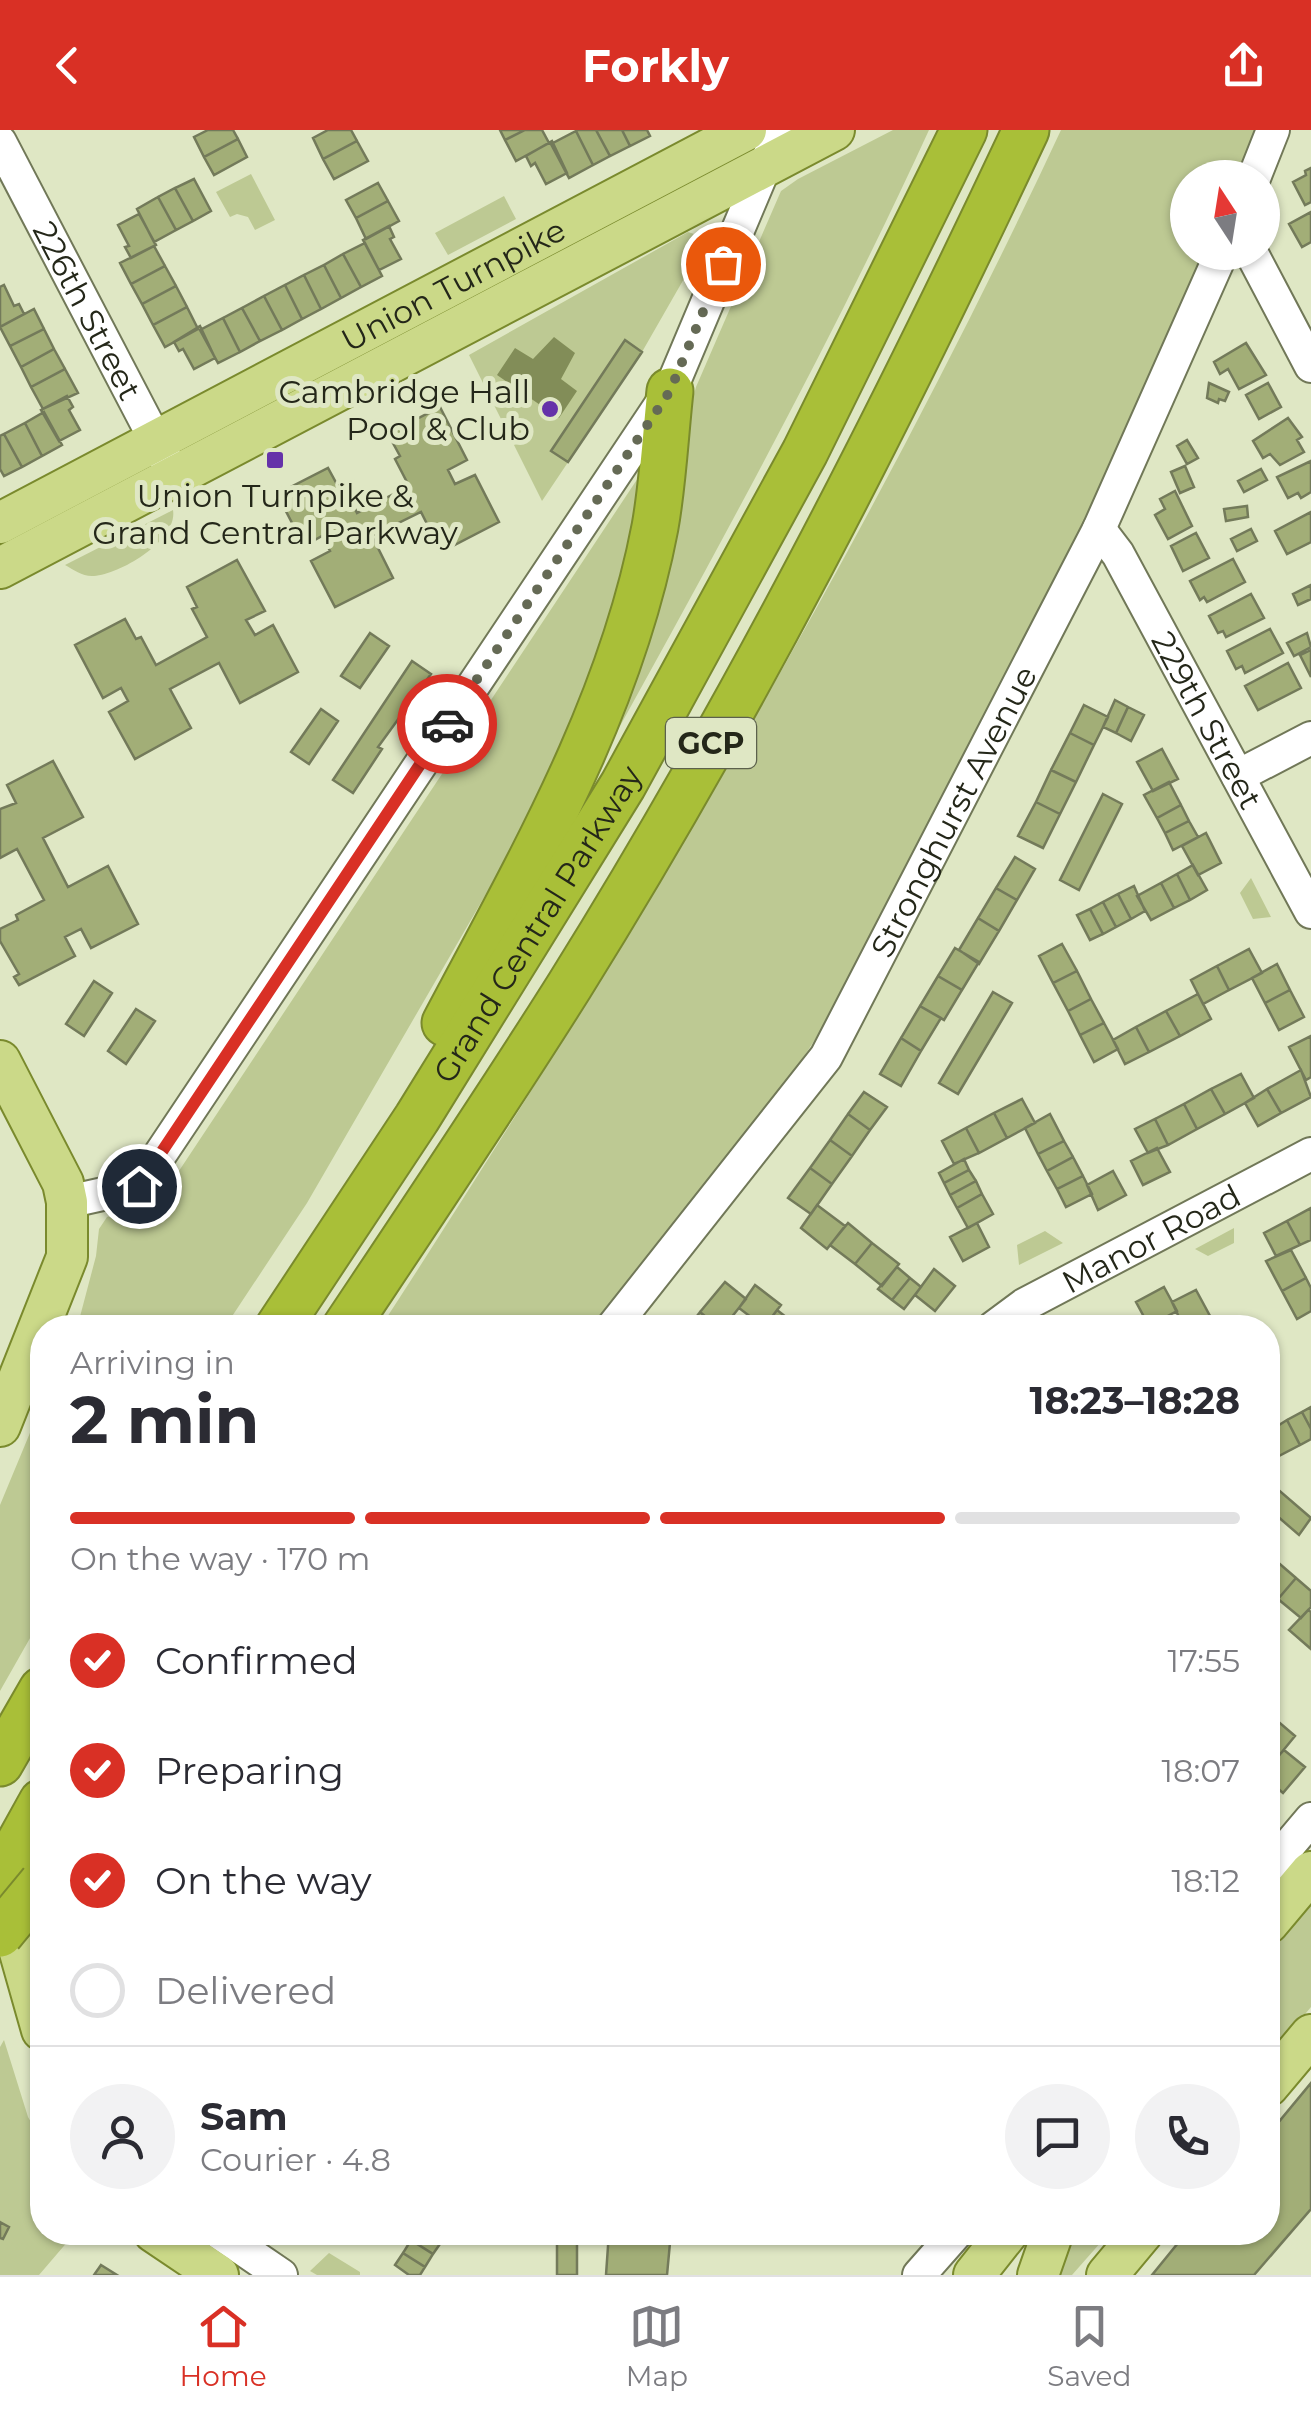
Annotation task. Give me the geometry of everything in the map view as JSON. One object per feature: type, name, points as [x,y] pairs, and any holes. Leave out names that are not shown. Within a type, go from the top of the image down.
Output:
[{"type":"highway","name":"Grand Central Parkway","points":[[354,1315],[562,998],[690,782],[856,479],[1026,130]]},
{"type":"highway","name":"Grand Central Parkway","points":[[287,1315],[439,1085],[623,785],[805,452],[961,137]]},
{"type":"highway","points":[[273,1315],[444,1026],[545,835],[591,736],[622,653],[655,526],[670,391]]},
{"type":"highway","points":[[0,1881],[30,1825]]},
{"type":"highway","points":[[0,1934],[30,1898]]},
{"type":"main road","name":"Union Turnpike","points":[[0,522],[746,130]]},
{"type":"main road","name":"Union Turnpike","points":[[0,568],[834,130]]},
{"type":"main road","points":[[0,1061],[64,1182],[68,1257],[45,1315]]},
{"type":"main road","points":[[0,1426],[30,1351]]},
{"type":"main road","points":[[1280,1909],[1311,1872]]},
{"type":"main road","points":[[0,1881],[30,1986]]},
{"type":"main road","points":[[1280,2072],[1310,2036]]},
{"type":"main road","points":[[177,2245],[207,2262]]},
{"type":"main road","points":[[974,2275],[998,2245]]},
{"type":"main road","points":[[1038,2275],[1048,2245]]},
{"type":"main road","points":[[1106,2275],[1132,2245]]},
{"type":"street","points":[[67,1202],[139,1186],[670,391],[780,130]]},
{"type":"street","points":[[1261,160],[1273,130]]},
{"type":"street","name":"226th Street","points":[[0,142],[175,477]]},
{"type":"street","name":"Stronghurst Avenue","points":[[622,1315],[826,1057],[1099,529],[1214,270]]},
{"type":"street","points":[[1260,270],[1311,366]]},
{"type":"street","name":"229th Street","points":[[1099,529],[1118,554],[1311,912]]},
{"type":"street","points":[[1238,776],[1311,738]]},
{"type":"street","name":"Manor Road","points":[[1011,1315],[1311,1154]]},
{"type":"street","points":[[1280,1856],[1311,1820]]},
{"type":"street","points":[[919,2275],[945,2245]]},
{"type":"street","points":[[207,2262],[281,2275]]},
{"type":"shaded area","points":[[893,130],[929,130],[805,384],[581,797],[696,387],[781,191]]},
{"type":"shaded area","points":[[1061,130],[1259,130],[1248,160],[1170,160],[1170,270],[1203,270],[1147,399],[853,981],[775,1101],[602,1315],[388,1315],[565,1037],[742,741],[908,439]]},
{"type":"shaded area","points":[[251,174],[275,220],[255,230],[248,217],[230,217],[216,192]]},
{"type":"shaded area","points":[[504,196],[516,219],[448,255],[435,233]]},
{"type":"shaded area","name":"Cambridge Hall Pool & Club","points":[[688,232],[697,235],[701,249],[642,352],[542,501],[469,355]]},
{"type":"shaded area","points":[[554,337],[575,353],[561,379],[577,391],[559,418],[497,375],[515,348],[533,359]]},
{"type":"shaded area","points":[[638,478],[653,479],[640,541],[556,773],[307,1203],[233,1315],[80,1315],[99,1229],[107,1217],[142,1207],[167,1189]]},
{"type":"shaded area","points":[[173,510],[167,533],[132,562],[94,576],[65,565]]},
{"type":"shaded area","points":[[1251,878],[1271,917],[1253,919],[1240,893]]},
{"type":"shaded area","points":[[1234,1228],[1234,1243],[1208,1256],[1195,1249]]},
{"type":"shaded area","points":[[1045,1231],[1063,1243],[1019,1265],[1017,1245]]},
{"type":"shaded area","points":[[30,1433],[30,1638],[0,1691],[0,1505]]},
{"type":"shaded area","points":[[1311,1900],[1311,2007],[1280,2044],[1280,1937]]},
{"type":"shaded area","points":[[4,2040],[30,2120],[30,2245],[65,2245],[39,2275],[0,2275],[0,2047]]},
{"type":"shaded area","points":[[1068,2245],[1098,2245],[1072,2275],[1057,2275]]},
{"type":"shaded area","points":[[329,2253],[360,2275],[317,2275],[310,2271]]},
{"type":"building","points":[[208,130],[233,130],[238,139],[204,157],[194,137]]},
{"type":"building","points":[[328,130],[351,130],[357,141],[323,159],[313,138]]},
{"type":"building","points":[[500,130],[525,130],[505,140]]},
{"type":"building","points":[[525,130],[542,130],[549,143],[516,161],[505,140]]},
{"type":"building","points":[[578,130],[596,130],[610,156],[593,165]]},
{"type":"building","points":[[596,130],[622,130],[630,146],[610,156]]},
{"type":"building","points":[[622,130],[647,130],[650,136],[630,146]]},
{"type":"building","points":[[576,131],[593,165],[569,178],[551,144]]},
{"type":"building","points":[[238,139],[247,157],[214,175],[204,157]]},
{"type":"building","points":[[357,141],[368,161],[334,179],[323,159]]},
{"type":"building","points":[[552,141],[567,173],[546,184],[535,163],[531,166],[526,156]]},
{"type":"building","points":[[1311,168],[1311,202],[1305,205],[1293,182]]},
{"type":"building","points":[[194,179],[211,211],[193,221],[175,188]]},
{"type":"building","points":[[378,183],[388,201],[356,218],[346,200]]},
{"type":"building","points":[[175,188],[193,221],[176,230],[158,197]]},
{"type":"building","points":[[158,197],[176,230],[154,242],[137,209]]},
{"type":"building","points":[[388,201],[399,221],[366,239],[356,218]]},
{"type":"building","points":[[1311,212],[1311,242],[1302,247],[1289,224]]},
{"type":"building","points":[[139,214],[156,245],[131,258],[118,225]]},
{"type":"building","points":[[389,226],[394,237],[390,239],[401,259],[379,270],[363,240]]},
{"type":"building","points":[[365,243],[382,276],[361,287],[343,254]]},
{"type":"building","points":[[154,246],[165,266],[131,284],[120,263]]},
{"type":"building","points":[[343,254],[361,287],[341,298],[324,265]]},
{"type":"building","points":[[324,265],[341,298],[321,309],[304,275]]},
{"type":"building","points":[[165,266],[176,286],[142,304],[131,284]]},
{"type":"building","points":[[304,275],[321,309],[302,319],[285,285]]},
{"type":"building","points":[[4,285],[14,306],[19,304],[24,314],[0,327],[0,287]]},
{"type":"building","points":[[285,285],[302,319],[282,330],[264,296]]},
{"type":"building","points":[[176,286],[187,307],[153,325],[142,304]]},
{"type":"building","points":[[264,296],[282,330],[260,341],[242,308]]},
{"type":"building","points":[[187,307],[198,329],[165,347],[153,325]]},
{"type":"building","points":[[242,308],[260,341],[240,352],[223,318]]},
{"type":"building","points":[[34,309],[44,329],[10,346],[0,327]]},
{"type":"building","points":[[223,318],[240,352],[218,363],[200,330]]},
{"type":"building","points":[[200,326],[215,358],[194,369],[183,349],[179,351],[174,342]]},
{"type":"building","points":[[44,329],[54,349],[21,367],[10,346]]},
{"type":"building","points":[[625,340],[642,352],[568,462],[551,451]]},
{"type":"building","points":[[1246,343],[1266,375],[1239,389],[1228,369],[1220,374],[1214,362]]},
{"type":"building","points":[[54,349],[65,369],[31,387],[21,367]]},
{"type":"building","points":[[65,369],[78,393],[43,409],[31,387]]},
{"type":"building","points":[[1209,383],[1229,392],[1225,401],[1219,399],[1218,403],[1207,398]]},
{"type":"building","points":[[1268,383],[1281,407],[1259,419],[1246,395]]},
{"type":"building","points":[[67,396],[73,407],[69,410],[80,430],[59,441],[41,410]]},
{"type":"building","points":[[440,407],[467,460],[448,470],[455,484],[475,475],[499,522],[441,552],[421,512],[372,536],[393,578],[335,607],[311,561],[330,551],[322,536],[304,546],[277,494],[328,468],[339,488],[344,485],[357,513],[409,486],[388,434]]},
{"type":"building","points":[[44,412],[62,445],[42,456],[25,423]]},
{"type":"building","points":[[1288,418],[1302,437],[1297,440],[1304,452],[1280,465],[1270,454],[1263,458],[1253,441]]},
{"type":"building","points":[[25,423],[42,456],[22,467],[4,434]]},
{"type":"building","points":[[4,434],[22,467],[4,476],[0,469],[0,436]]},
{"type":"building","points":[[1187,440],[1198,458],[1187,464],[1177,446]]},
{"type":"building","points":[[1311,461],[1311,492],[1301,498],[1298,493],[1288,498],[1277,477]]},
{"type":"building","points":[[1185,466],[1194,487],[1180,493],[1171,472]]},
{"type":"building","points":[[1261,469],[1267,480],[1244,492],[1238,481]]},
{"type":"building","points":[[1175,491],[1192,526],[1168,539],[1155,515],[1165,509],[1160,499]]},
{"type":"building","points":[[1247,506],[1248,517],[1226,521],[1224,509]]},
{"type":"building","points":[[1311,512],[1311,542],[1287,554],[1275,531]]},
{"type":"building","points":[[1251,529],[1257,541],[1237,551],[1231,539]]},
{"type":"building","points":[[1196,533],[1209,558],[1183,571],[1171,546]]},
{"type":"building","points":[[1233,559],[1245,582],[1207,602],[1204,597],[1200,600],[1190,581]]},
{"type":"building","points":[[237,560],[265,611],[246,620],[255,635],[273,625],[298,672],[240,703],[219,663],[170,689],[191,728],[135,759],[109,712],[128,701],[121,688],[103,698],[75,645],[125,619],[136,639],[141,637],[156,665],[207,637],[192,609],[197,607],[187,587]]},
{"type":"building","points":[[1311,585],[1311,599],[1298,605],[1293,594]]},
{"type":"building","points":[[1251,594],[1264,618],[1226,637],[1223,631],[1218,633],[1209,616]]},
{"type":"building","points":[[1270,629],[1283,653],[1245,673],[1242,666],[1236,669],[1227,651]]},
{"type":"building","points":[[370,633],[389,646],[360,688],[341,676]]},
{"type":"building","points":[[1307,633],[1311,647],[1294,656],[1287,643]]},
{"type":"building","points":[[1311,650],[1311,677],[1300,655]]},
{"type":"building","points":[[412,661],[431,674],[378,747],[382,749],[353,793],[333,780]]},
{"type":"building","points":[[1288,663],[1301,688],[1258,710],[1245,686]]},
{"type":"building","points":[[1115,700],[1128,707],[1116,733],[1103,727]]},
{"type":"building","points":[[1084,705],[1108,717],[1094,745],[1070,733]]},
{"type":"building","points":[[1128,707],[1144,715],[1131,741],[1116,733]]},
{"type":"building","points":[[321,709],[338,721],[309,764],[291,752]]},
{"type":"building","points":[[1070,733],[1094,745],[1076,782],[1051,770]]},
{"type":"building","points":[[1162,749],[1178,779],[1153,791],[1137,762]]},
{"type":"building","points":[[53,761],[83,817],[43,838],[68,887],[108,866],[138,924],[91,948],[81,929],[65,937],[75,956],[19,985],[14,977],[19,974],[0,941],[0,929],[44,900],[17,849],[0,858],[0,809],[16,803],[7,785]]},
{"type":"building","points":[[1051,770],[1076,782],[1060,814],[1036,802]]},
{"type":"building","points":[[1169,782],[1181,805],[1157,818],[1144,795]]},
{"type":"building","points":[[1103,794],[1122,804],[1079,890],[1060,880]]},
{"type":"building","points":[[1036,802],[1060,814],[1043,848],[1018,836]]},
{"type":"building","points":[[1181,805],[1189,821],[1165,833],[1157,818]]},
{"type":"building","points":[[1189,821],[1198,837],[1173,850],[1165,833]]},
{"type":"building","points":[[1206,833],[1221,863],[1198,875],[1182,846]]},
{"type":"building","points":[[1015,857],[1035,869],[1017,900],[996,888]]},
{"type":"building","points":[[1193,865],[1207,890],[1190,900],[1177,874]]},
{"type":"building","points":[[1177,874],[1190,900],[1174,908],[1161,883]]},
{"type":"building","points":[[1161,883],[1174,908],[1151,920],[1137,896]]},
{"type":"building","points":[[1134,886],[1145,911],[1131,919],[1118,894]]},
{"type":"building","points":[[996,888],[1017,900],[999,931],[978,918]]},
{"type":"building","points":[[1118,894],[1131,919],[1116,927],[1103,902]]},
{"type":"building","points":[[1103,902],[1116,927],[1103,934],[1090,909]]},
{"type":"building","points":[[1090,909],[1103,934],[1090,940],[1077,915]]},
{"type":"building","points":[[978,918],[999,931],[979,964],[959,950]]},
{"type":"building","points":[[1062,944],[1077,971],[1053,983],[1039,956]]},
{"type":"building","points":[[955,948],[979,962],[962,990],[938,976]]},
{"type":"building","points":[[1249,949],[1262,973],[1229,990],[1217,966]]},
{"type":"building","points":[[1277,964],[1290,990],[1265,1003],[1252,978]]},
{"type":"building","points":[[1217,966],[1229,990],[1203,1004],[1191,980]]},
{"type":"building","points":[[1077,971],[1091,999],[1068,1011],[1053,983]]},
{"type":"building","points":[[938,976],[962,990],[944,1020],[920,1006]]},
{"type":"building","points":[[94,981],[112,993],[84,1036],[66,1024]]},
{"type":"building","points":[[1290,990],[1304,1017],[1279,1030],[1265,1003]]},
{"type":"building","points":[[993,992],[1012,1003],[958,1094],[939,1083]]},
{"type":"building","points":[[1198,994],[1211,1019],[1180,1036],[1166,1011]]},
{"type":"building","points":[[1091,999],[1104,1023],[1080,1035],[1068,1011]]},
{"type":"building","points":[[920,1006],[941,1018],[921,1051],[901,1038]]},
{"type":"building","points":[[136,1009],[155,1021],[126,1064],[108,1051]]},
{"type":"building","points":[[1166,1011],[1180,1036],[1149,1052],[1136,1027]]},
{"type":"building","points":[[1104,1023],[1118,1049],[1094,1062],[1080,1035]]},
{"type":"building","points":[[1136,1027],[1149,1052],[1125,1064],[1113,1040]]},
{"type":"building","points":[[1311,1036],[1311,1077],[1306,1080],[1289,1047]]},
{"type":"building","points":[[901,1038],[921,1051],[901,1086],[880,1074]]},
{"type":"building","points":[[1301,1070],[1311,1097],[1281,1113],[1267,1089]]},
{"type":"building","points":[[1241,1074],[1254,1098],[1225,1114],[1211,1089]]},
{"type":"building","points":[[1211,1089],[1225,1114],[1197,1129],[1184,1104]]},
{"type":"building","points":[[1267,1089],[1281,1113],[1258,1126],[1245,1103]]},
{"type":"building","points":[[864,1092],[887,1107],[870,1130],[848,1114]]},
{"type":"building","points":[[1022,1099],[1035,1123],[1007,1138],[994,1113]]},
{"type":"building","points":[[1184,1104],[1197,1129],[1168,1145],[1155,1119]]},
{"type":"building","points":[[994,1113],[1007,1138],[979,1153],[966,1128]]},
{"type":"building","points":[[848,1114],[870,1130],[852,1156],[830,1140]]},
{"type":"building","points":[[1050,1114],[1064,1141],[1038,1154],[1025,1128]]},
{"type":"building","points":[[1155,1119],[1168,1145],[1148,1153],[1135,1129]]},
{"type":"building","points":[[966,1128],[979,1153],[954,1164],[942,1141]]},
{"type":"building","points":[[830,1140],[852,1156],[832,1184],[810,1168]]},
{"type":"building","points":[[1064,1141],[1073,1157],[1047,1171],[1038,1154]]},
{"type":"building","points":[[1157,1148],[1170,1172],[1143,1185],[1131,1161]]},
{"type":"building","points":[[1073,1157],[1083,1176],[1057,1189],[1047,1171]]},
{"type":"building","points":[[964,1159],[969,1170],[944,1183],[939,1173]]},
{"type":"building","points":[[810,1168],[832,1184],[811,1214],[788,1198]]},
{"type":"building","points":[[969,1170],[976,1181],[950,1195],[944,1183]]},
{"type":"building","points":[[1113,1171],[1126,1195],[1098,1210],[1087,1185]]},
{"type":"building","points":[[1083,1176],[1092,1194],[1066,1207],[1057,1189]]},
{"type":"building","points":[[976,1181],[982,1194],[957,1208],[950,1195]]},
{"type":"building","points":[[982,1194],[993,1214],[968,1228],[957,1208]]},
{"type":"building","points":[[817,1205],[845,1226],[827,1249],[801,1228]]},
{"type":"building","points":[[1311,1208],[1311,1240],[1300,1245],[1287,1221]]},
{"type":"building","points":[[1287,1221],[1300,1245],[1276,1256],[1264,1233]]},
{"type":"building","points":[[848,1223],[872,1243],[855,1264],[830,1245]]},
{"type":"building","points":[[977,1223],[989,1247],[963,1261],[950,1237]]},
{"type":"building","points":[[872,1243],[899,1264],[882,1286],[855,1264]]},
{"type":"building","points":[[1291,1250],[1306,1278],[1282,1291],[1266,1261]]},
{"type":"building","points":[[897,1267],[910,1278],[892,1300],[878,1289]]},
{"type":"building","points":[[934,1269],[955,1286],[935,1311],[915,1295]]},
{"type":"building","points":[[910,1278],[921,1287],[904,1309],[892,1300]]},
{"type":"building","points":[[1306,1278],[1311,1288],[1311,1311],[1297,1319],[1282,1291]]},
{"type":"building","points":[[725,1282],[746,1299],[733,1315],[700,1312]]},
{"type":"building","points":[[755,1285],[781,1305],[773,1315],[748,1315],[739,1308]]},
{"type":"building","points":[[1164,1287],[1177,1311],[1170,1315],[1143,1315],[1136,1302]]},
{"type":"building","points":[[1196,1290],[1209,1315],[1178,1315],[1172,1302]]},
{"type":"building","points":[[1311,1407],[1311,1429],[1302,1412]]},
{"type":"building","points":[[1302,1412],[1311,1429],[1311,1439],[1300,1445],[1287,1420]]},
{"type":"building","points":[[1287,1420],[1300,1445],[1280,1455],[1280,1424]]},
{"type":"building","points":[[1280,1491],[1311,1518],[1299,1535],[1280,1518]]},
{"type":"building","points":[[1280,1564],[1296,1578],[1280,1597]]},
{"type":"building","points":[[1296,1578],[1311,1591],[1311,1607],[1301,1618],[1280,1597]]},
{"type":"building","points":[[1308,1610],[1311,1612],[1311,1649],[1289,1630]]},
{"type":"building","points":[[1280,1723],[1295,1736],[1280,1754]]},
{"type":"building","points":[[1284,1750],[1305,1767],[1283,1793],[1280,1790],[1280,1754]]},
{"type":"building","points":[[1311,2083],[1311,2209],[1280,2245],[1280,2120]]},
{"type":"building","points":[[0,2222],[9,2227],[3,2239],[0,2238]]},
{"type":"building","points":[[408,2245],[419,2245],[433,2254],[425,2267],[403,2253]]},
{"type":"building","points":[[419,2245],[439,2245],[433,2254]]},
{"type":"building","points":[[557,2245],[577,2245],[577,2275],[557,2275]]},
{"type":"building","points":[[608,2245],[670,2245],[667,2275],[606,2275]]},
{"type":"building","points":[[1176,2245],[1280,2245],[1254,2275],[1152,2275]]},
{"type":"building","points":[[403,2253],[425,2267],[420,2275],[409,2275],[395,2265]]},
{"type":"building","points":[[101,2265],[117,2275],[94,2275]]},
{"type":"way so far","points":[[447,724],[670,391],[723,264]]},
{"type":"place","name":"Cambridge Hall Pool & Club","points":[[550,409]]},
{"type":"place","name":"Union Turnpike & Grand Central Parkway","points":[[275,460]]},
{"type":"route","points":[[139,1186],[447,724]]}]
